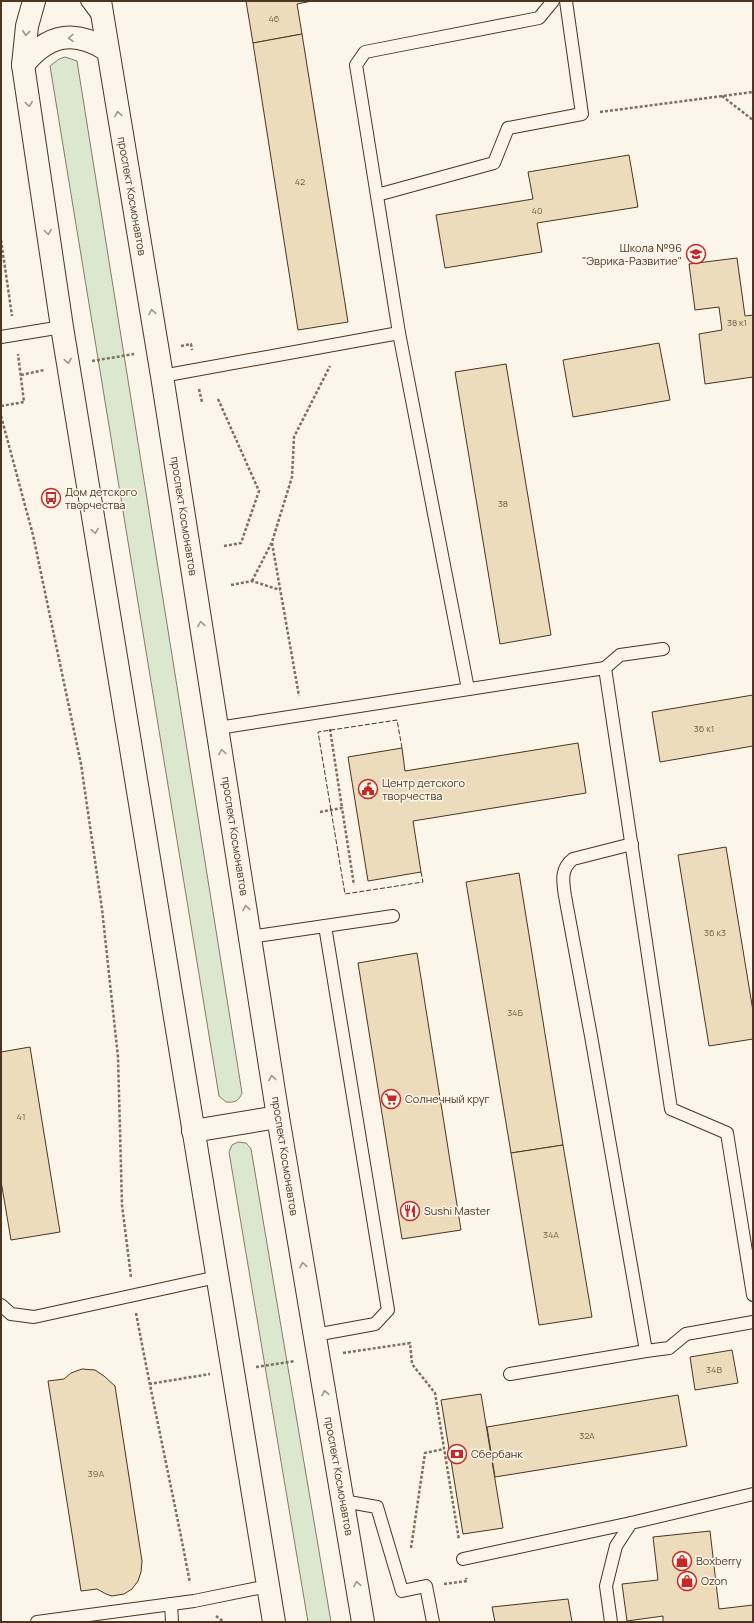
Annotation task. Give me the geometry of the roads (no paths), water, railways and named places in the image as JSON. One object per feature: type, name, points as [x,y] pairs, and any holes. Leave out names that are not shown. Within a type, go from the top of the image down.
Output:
[{"type":"main road","points":[[34,1],[27,26],[23,65],[62,327],[274,1622]]},
{"type":"main road","name":"проспект Космонавтов","points":[[101,11],[162,376],[278,1117],[363,1622]]},
{"type":"main road","points":[[23,65],[33,52],[46,43],[62,38],[78,37],[94,41],[107,50]]},
{"type":"main road","points":[[193,1131],[278,1117]]},
{"type":"lane","points":[[87,1],[101,11]]},
{"type":"lane","points":[[468,689],[400,333],[356,65],[365,52],[539,18],[553,1]]},
{"type":"lane","points":[[377,195],[494,164],[508,128],[582,114],[566,1]]},
{"type":"lane","points":[[1,337],[62,327]]},
{"type":"lane","points":[[162,376],[400,333]]},
{"type":"lane","points":[[218,728],[605,668],[620,655],[663,649]]},
{"type":"lane","points":[[605,668],[671,1109],[727,1132],[753,1295]]},
{"type":"lane","points":[[632,844],[573,859],[567,864],[563,873],[565,896],[593,1043],[646,1351]]},
{"type":"lane","points":[[250,937],[393,916]]},
{"type":"lane","points":[[315,1335],[375,1324],[388,1310],[325,926]]},
{"type":"lane","points":[[1,1305],[11,1314],[34,1316],[217,1277]]},
{"type":"lane","points":[[510,1374],[669,1348],[686,1334],[753,1322]]},
{"type":"lane","points":[[463,1559],[632,1523],[753,1494]]},
{"type":"lane","points":[[343,1500],[377,1507],[402,1591],[426,1586],[433,1622]]},
{"type":"lane","points":[[611,1622],[606,1586],[616,1546],[632,1523]]},
{"type":"lane","points":[[36,1622],[194,1601],[268,1586]]},
{"type":"lane","points":[[171,1604],[172,1622]]},
{"type":"place","name":"Школа №96 \"Эврика-Развитие\"","points":[[696,254]]},
{"type":"place","name":"Дом детского творчества","points":[[51,498]]},
{"type":"place","name":"Центр детского творчества","points":[[368,789]]},
{"type":"place","name":"Солнечный круг","points":[[391,1099]]},
{"type":"place","name":"Sushi Master","points":[[410,1211]]},
{"type":"place","name":"Сбербанк","points":[[457,1454]]},
{"type":"place","name":"Boxberry","points":[[682,1561]]},
{"type":"place","name":"Ozon","points":[[687,1581]]}]
